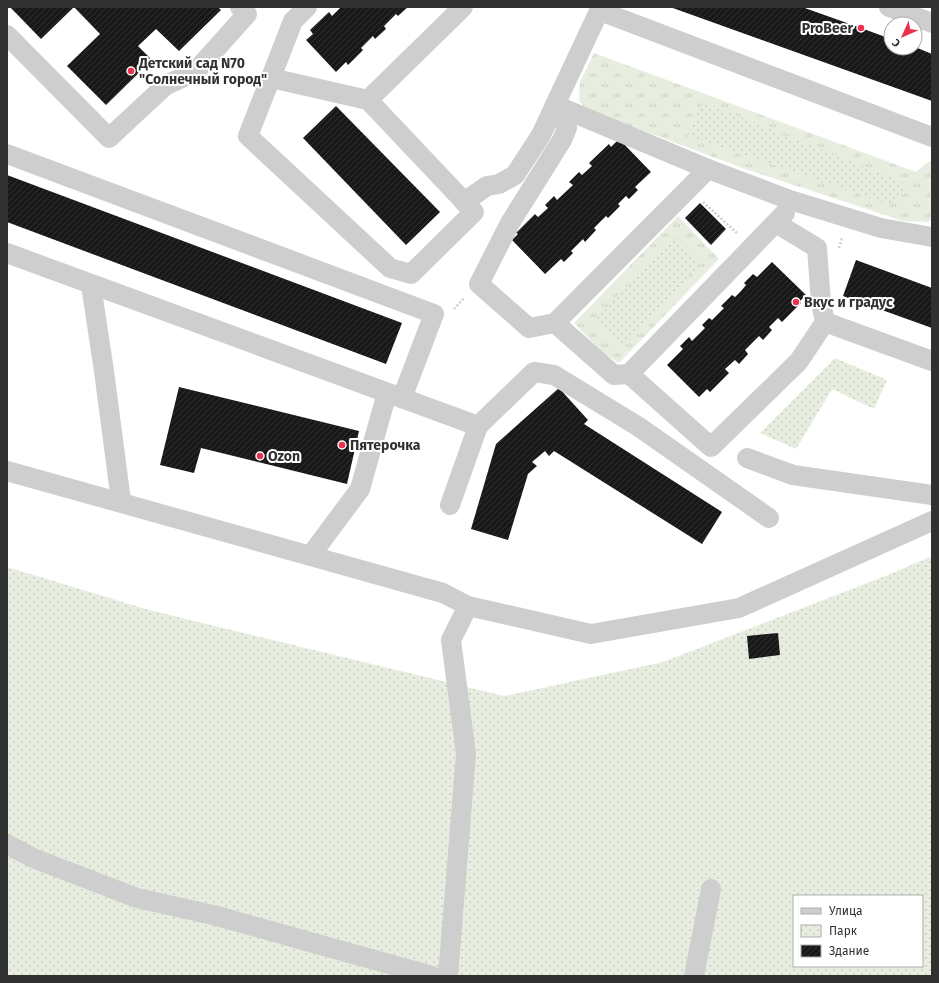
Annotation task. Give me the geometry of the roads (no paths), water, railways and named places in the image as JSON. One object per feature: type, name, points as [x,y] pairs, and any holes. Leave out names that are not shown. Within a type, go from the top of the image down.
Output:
[{"type":"street","points":[[7,35],[110,138],[166,85],[195,72],[247,14],[240,7]]},
{"type":"street","points":[[271,78],[368,100],[474,212],[411,274],[390,268],[248,136],[293,21],[307,7]]},
{"type":"street","points":[[368,100],[463,7]]},
{"type":"street","points":[[889,7],[932,23]]},
{"type":"street","points":[[464,202],[487,186],[499,184],[515,175],[541,135],[600,9],[932,137]]},
{"type":"street","points":[[555,105],[708,170],[790,200],[881,228],[932,237]]},
{"type":"street","points":[[555,105],[567,128],[562,140],[510,223],[479,284],[529,328],[555,323],[688,188],[708,170]]},
{"type":"street","points":[[7,154],[434,314],[395,396],[360,489],[311,555]]},
{"type":"street","points":[[555,323],[614,375],[629,374],[776,223],[785,213],[790,200]]},
{"type":"street","points":[[629,374],[711,447],[799,361],[825,322],[821,303],[817,248],[776,223]]},
{"type":"street","points":[[7,253],[478,426]]},
{"type":"street","points":[[91,285],[121,502]]},
{"type":"street","points":[[825,322],[932,361]]},
{"type":"street","points":[[450,505],[478,426],[534,372],[554,375],[639,427],[770,518]]},
{"type":"street","points":[[747,458],[793,475],[932,495]]},
{"type":"street","points":[[7,470],[443,593],[468,606],[591,634],[739,608],[932,521]]},
{"type":"street","points":[[448,976],[466,754],[451,640],[468,606]]},
{"type":"street","points":[[7,844],[33,858],[137,898],[214,915],[432,976]]},
{"type":"street","points":[[694,976],[711,889]]},
{"type":"place","name":"ProBeer","points":[[861,28]]},
{"type":"place","name":"Детский сад N70 \"Солнечный город\"","points":[[131,71]]},
{"type":"place","name":"Вкус и градус","points":[[796,302]]},
{"type":"place","name":"Пятерочка","points":[[342,445]]},
{"type":"place","name":"Ozon","points":[[260,456]]}]
